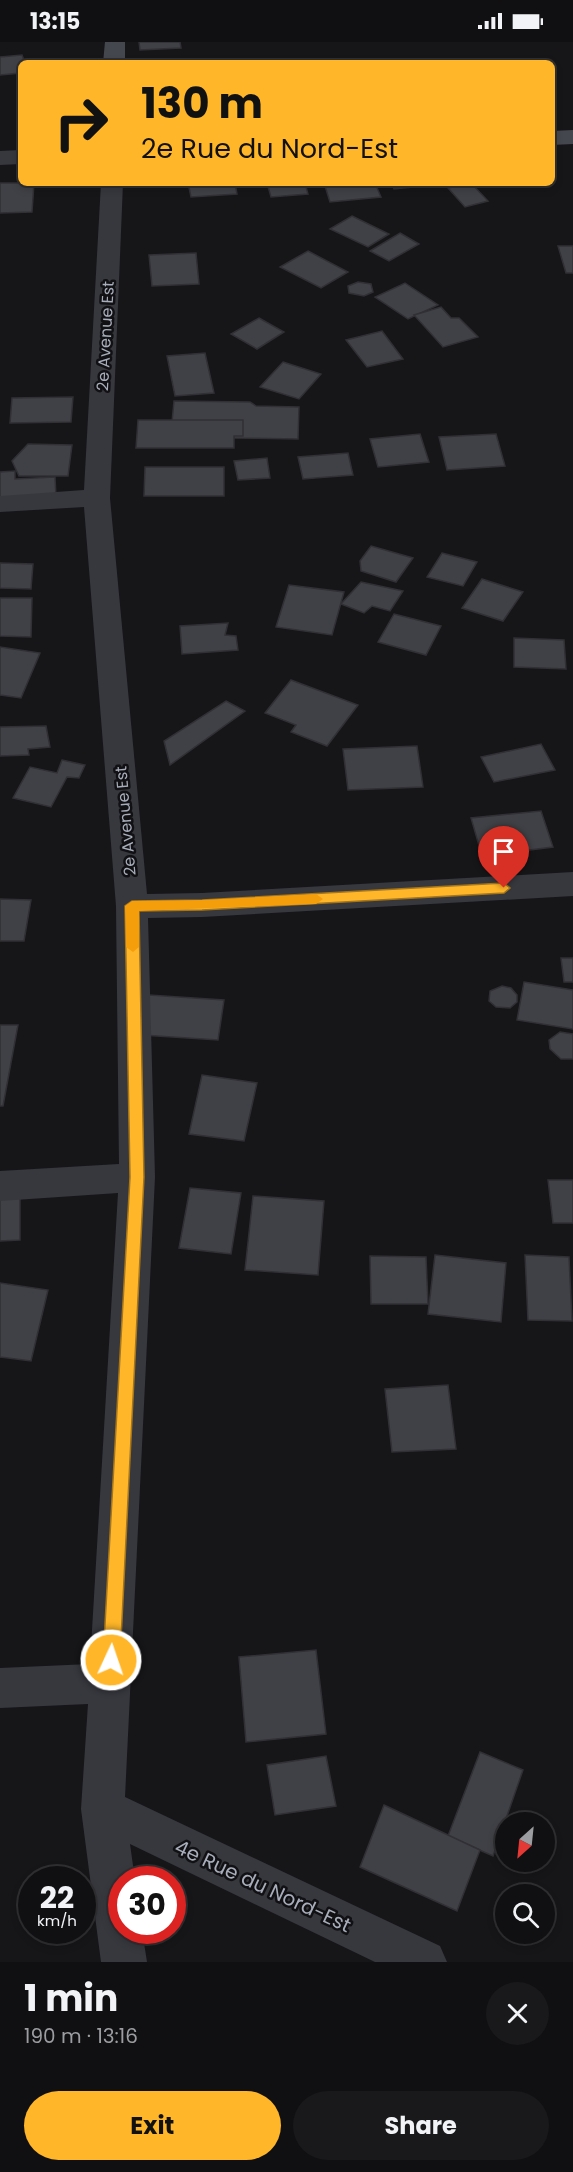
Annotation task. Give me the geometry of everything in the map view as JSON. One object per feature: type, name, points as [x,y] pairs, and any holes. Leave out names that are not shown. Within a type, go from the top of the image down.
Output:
[{"type":"street","points":[[114,60],[115,42]]},
{"type":"street","points":[[555,138],[573,137]]},
{"type":"street","points":[[0,158],[18,157]]},
{"type":"street","name":"2e Avenue Est","points":[[112,186],[97,498],[132,906],[137,1177],[103,1809],[124,1962]]},
{"type":"street","points":[[0,504],[97,498]]},
{"type":"street","points":[[132,906],[202,905],[573,884]]},
{"type":"street","points":[[0,1186],[137,1177]]},
{"type":"street","points":[[0,1688],[110,1683]]},
{"type":"street","name":"4e Rue du Nord-Est","points":[[103,1809],[424,1962]]},
{"type":"building","points":[[139,42],[180,42],[181,48],[140,50]]},
{"type":"building","points":[[22,55],[24,60],[18,60],[18,73],[0,75],[0,57]]},
{"type":"building","points":[[0,183],[34,186],[32,212],[0,213]]},
{"type":"building","points":[[189,186],[236,186],[237,194],[191,197]]},
{"type":"building","points":[[268,186],[306,186],[308,194],[271,197]]},
{"type":"building","points":[[325,186],[376,186],[381,197],[330,202]]},
{"type":"building","points":[[392,186],[423,186],[394,189]]},
{"type":"building","points":[[474,186],[488,201],[465,207],[448,188]]},
{"type":"building","points":[[352,216],[389,234],[368,247],[330,229]]},
{"type":"building","points":[[400,233],[419,244],[389,261],[370,251]]},
{"type":"building","points":[[558,246],[573,246],[573,273],[566,273]]},
{"type":"building","points":[[308,251],[348,272],[321,288],[280,267]]},
{"type":"building","points":[[196,253],[199,284],[152,286],[149,255]]},
{"type":"building","points":[[358,282],[371,284],[373,292],[364,296],[349,293],[348,286]]},
{"type":"building","points":[[405,283],[438,305],[408,319],[375,297]]},
{"type":"building","points":[[441,307],[451,318],[459,318],[478,337],[443,347],[414,315]]},
{"type":"building","points":[[259,318],[284,332],[257,349],[231,334]]},
{"type":"building","points":[[382,331],[403,359],[367,367],[346,340]]},
{"type":"building","points":[[205,353],[214,393],[175,396],[167,356]]},
{"type":"building","points":[[283,362],[321,374],[299,399],[260,387]]},
{"type":"building","points":[[73,397],[71,422],[10,423],[12,398]]},
{"type":"building","points":[[174,401],[250,402],[256,406],[299,407],[298,439],[234,438],[235,423],[172,422]]},
{"type":"building","points":[[138,420],[243,420],[243,436],[234,436],[234,448],[136,448]]},
{"type":"building","points":[[420,434],[429,462],[378,467],[370,439]]},
{"type":"building","points":[[496,434],[505,466],[447,470],[439,437]]},
{"type":"building","points":[[28,444],[72,445],[68,476],[19,476],[12,461]]},
{"type":"building","points":[[348,453],[353,475],[303,479],[298,457]]},
{"type":"building","points":[[267,458],[270,478],[238,480],[234,461]]},
{"type":"building","points":[[145,467],[224,467],[224,496],[144,496]]},
{"type":"building","points":[[15,471],[15,479],[55,477],[56,497],[0,500],[0,472]]},
{"type":"building","points":[[371,546],[413,558],[396,582],[361,571],[360,561]]},
{"type":"building","points":[[442,553],[477,562],[463,586],[427,577]]},
{"type":"building","points":[[0,563],[33,564],[31,589],[0,588]]},
{"type":"building","points":[[482,579],[523,592],[503,621],[462,608]]},
{"type":"building","points":[[361,582],[403,591],[390,611],[372,606],[364,613],[341,604]]},
{"type":"building","points":[[289,585],[344,592],[332,635],[276,627]]},
{"type":"building","points":[[0,598],[32,598],[31,637],[0,636]]},
{"type":"building","points":[[394,614],[441,626],[426,655],[378,642]]},
{"type":"building","points":[[228,623],[225,635],[236,636],[238,650],[182,654],[180,626]]},
{"type":"building","points":[[514,638],[564,640],[566,669],[514,667]]},
{"type":"building","points":[[0,647],[40,653],[21,698],[0,695]]},
{"type":"building","points":[[291,680],[358,705],[327,746],[291,732],[296,725],[265,713]]},
{"type":"building","points":[[226,701],[245,711],[170,765],[164,741]]},
{"type":"building","points":[[46,726],[50,747],[28,749],[29,755],[0,756],[0,727]]},
{"type":"building","points":[[541,744],[555,770],[494,782],[481,757]]},
{"type":"building","points":[[417,746],[423,787],[348,790],[343,749]]},
{"type":"building","points":[[62,760],[85,765],[79,778],[67,777],[51,807],[13,798],[30,767],[57,773]]},
{"type":"building","points":[[541,811],[553,847],[482,856],[471,818]]},
{"type":"building","points":[[0,899],[31,900],[24,941],[0,941]]},
{"type":"building","points":[[561,958],[573,958],[573,982],[564,982]]},
{"type":"building","points":[[524,982],[573,990],[573,1029],[517,1020]]},
{"type":"building","points":[[502,986],[511,988],[517,995],[517,1002],[510,1008],[496,1007],[489,1001],[490,991]]},
{"type":"building","points":[[149,995],[224,1000],[218,1040],[142,1035]]},
{"type":"building","points":[[0,1025],[18,1025],[3,1106],[0,1106]]},
{"type":"building","points":[[560,1032],[573,1034],[573,1059],[561,1059],[550,1049],[549,1040]]},
{"type":"building","points":[[202,1075],[257,1083],[244,1141],[189,1134]]},
{"type":"building","points":[[548,1180],[573,1180],[573,1223],[553,1223]]},
{"type":"building","points":[[190,1188],[241,1193],[231,1254],[179,1248]]},
{"type":"building","points":[[20,1196],[20,1240],[0,1241],[0,1197]]},
{"type":"building","points":[[253,1196],[324,1201],[318,1275],[245,1270]]},
{"type":"building","points":[[435,1255],[506,1263],[501,1322],[428,1314]]},
{"type":"building","points":[[525,1255],[569,1257],[572,1321],[528,1320]]},
{"type":"building","points":[[370,1256],[426,1257],[428,1304],[371,1304]]},
{"type":"building","points":[[0,1283],[48,1290],[31,1361],[0,1357]]},
{"type":"building","points":[[448,1385],[456,1449],[392,1452],[385,1389]]},
{"type":"building","points":[[316,1650],[326,1734],[246,1742],[239,1657]]},
{"type":"building","points":[[480,1752],[523,1770],[508,1812],[495,1812],[493,1856],[448,1836]]},
{"type":"building","points":[[326,1756],[336,1806],[275,1815],[267,1765]]},
{"type":"building","points":[[384,1805],[480,1850],[457,1911],[360,1867]]},
{"type":"slow traffic","points":[[133,947],[132,906],[316,899]]},
{"type":"route","points":[[111,1660],[137,1177],[132,906],[202,905],[504,888]]}]
